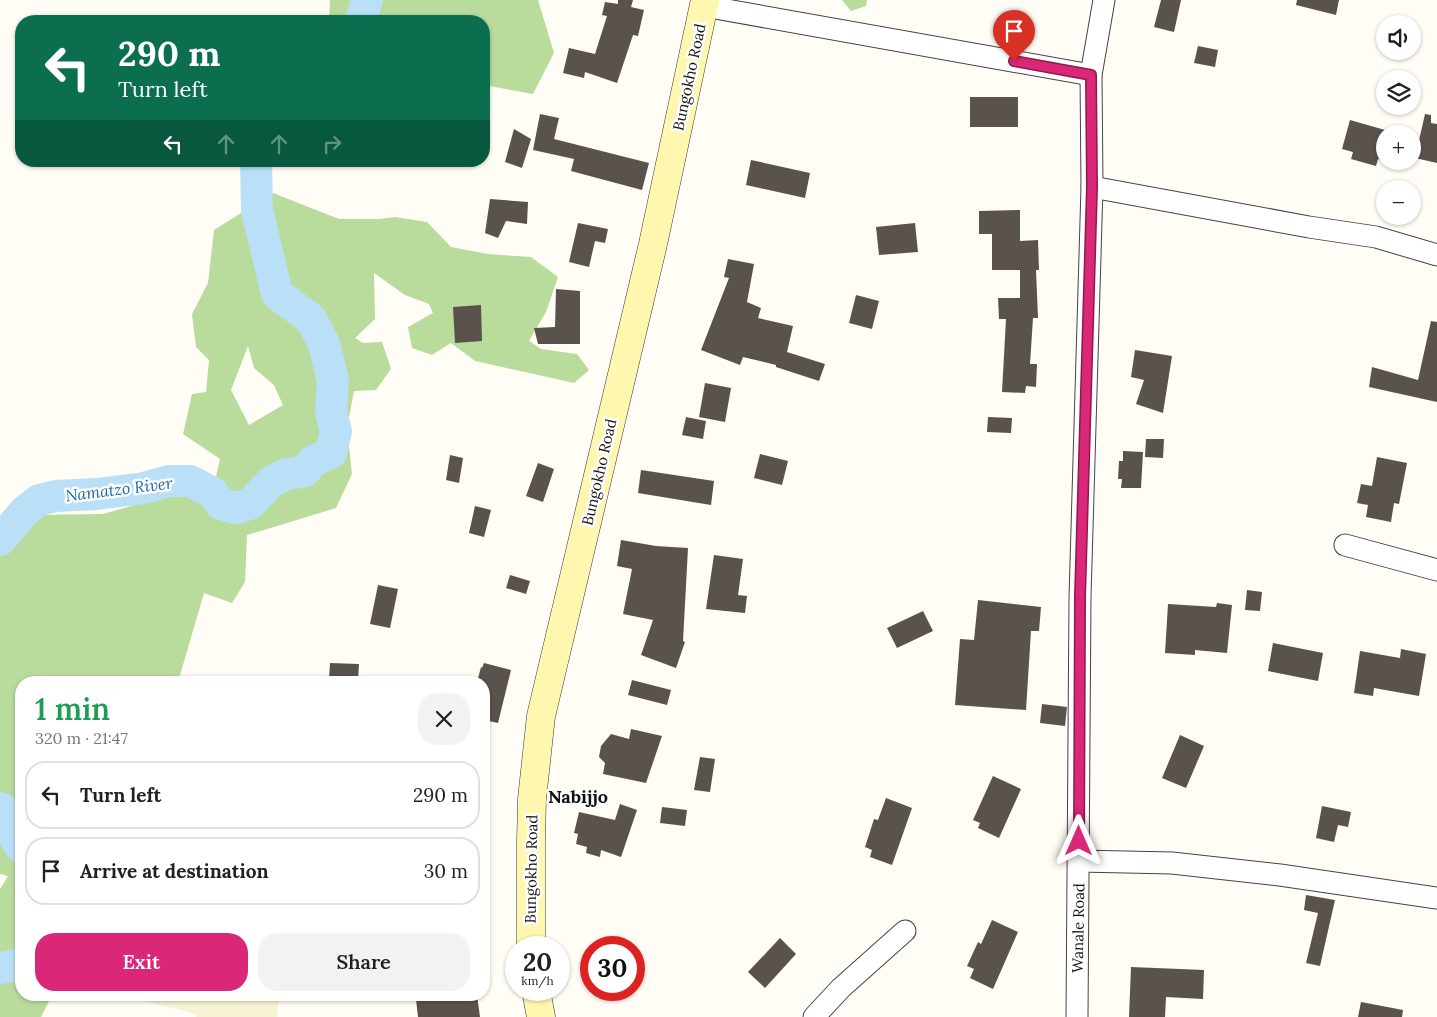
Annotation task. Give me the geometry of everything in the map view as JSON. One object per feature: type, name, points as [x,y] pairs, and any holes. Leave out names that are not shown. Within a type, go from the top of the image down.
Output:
[{"type":"street","name":"Wanale Road","points":[[1077,1017],[1080,597],[1092,187],[1091,75],[1104,0]]},
{"type":"street","points":[[704,3],[1091,75]]},
{"type":"street","name":"Bungokho Road","points":[[531,936],[530,850],[532,799],[542,716],[653,244],[704,3]]},
{"type":"street","points":[[1092,187],[1309,228],[1376,237],[1437,255]]},
{"type":"street","points":[[1345,545],[1437,570]]},
{"type":"street","points":[[1078,861],[1172,863],[1280,875],[1437,898]]},
{"type":"street","points":[[814,1017],[840,988],[905,931]]},
{"type":"street","points":[[538,1001],[541,1017]]},
{"type":"shaded area","points":[[143,1001],[278,1001],[277,1017],[196,1017],[196,1014]]},
{"type":"green space","points":[[330,0],[538,0],[554,53],[533,94],[490,86],[490,15],[329,15]]},
{"type":"green space","points":[[842,0],[867,0],[866,6],[851,11]]},
{"type":"green space","points":[[273,193],[339,219],[395,217],[427,222],[451,247],[488,254],[531,257],[558,277],[546,312],[529,341],[541,349],[577,354],[589,370],[574,383],[475,361],[451,343],[432,355],[412,348],[408,327],[433,313],[429,304],[405,295],[374,273],[375,319],[355,338],[363,343],[382,342],[391,369],[376,390],[354,391],[347,428],[352,474],[336,508],[247,535],[245,582],[232,603],[204,593],[180,676],[15,676],[15,960],[0,966],[0,889],[8,876],[0,874],[0,533],[31,515],[103,514],[191,489],[214,485],[220,459],[183,434],[192,394],[206,392],[209,360],[196,347],[192,314],[208,283],[214,230]],"holes":[[[248,346],[254,368],[274,385],[283,405],[249,425],[231,390]]]},
{"type":"green space","points":[[0,975],[15,976],[15,1001],[49,1001],[41,1017],[0,1017]]},
{"type":"building","points":[[618,0],[633,0],[631,7],[644,10],[638,36],[633,35],[617,83],[585,72],[584,78],[563,73],[569,48],[595,54],[607,16],[602,15],[605,2],[618,4]]},
{"type":"building","points":[[1161,0],[1181,0],[1174,32],[1154,27]]},
{"type":"building","points":[[1297,0],[1339,0],[1336,15],[1296,5]]},
{"type":"building","points":[[1198,46],[1218,50],[1215,67],[1194,63]]},
{"type":"building","points":[[970,97],[1018,97],[1018,127],[970,127]]},
{"type":"building","points":[[540,114],[559,118],[554,139],[649,163],[642,190],[571,171],[574,159],[533,150]]},
{"type":"building","points":[[1425,114],[1431,115],[1431,123],[1437,124],[1437,163],[1421,159],[1421,132]]},
{"type":"building","points":[[1350,120],[1376,127],[1376,166],[1351,159],[1353,152],[1342,149]]},
{"type":"building","points":[[514,129],[531,139],[522,168],[505,162]]},
{"type":"building","points":[[751,160],[810,173],[805,198],[746,185]]},
{"type":"building","points":[[490,199],[528,202],[527,224],[506,221],[498,238],[485,233]]},
{"type":"building","points":[[1020,210],[1020,241],[1038,240],[1039,270],[1036,270],[1038,318],[1033,318],[1030,364],[1037,364],[1036,387],[1026,386],[1025,393],[1002,392],[1006,319],[999,319],[998,298],[1020,298],[1020,270],[992,270],[992,234],[979,234],[979,211]]},
{"type":"building","points":[[578,223],[608,229],[605,243],[595,241],[589,267],[569,262]]},
{"type":"building","points":[[915,223],[918,252],[879,255],[876,227]]},
{"type":"building","points":[[728,259],[754,264],[747,302],[761,308],[758,318],[793,326],[787,352],[825,364],[819,381],[776,367],[776,365],[743,357],[740,365],[701,350],[729,278],[724,277]]},
{"type":"building","points":[[556,289],[580,291],[580,344],[538,344],[534,328],[555,327]]},
{"type":"building","points":[[856,295],[879,301],[872,329],[849,323]]},
{"type":"building","points":[[481,305],[482,341],[455,343],[453,307]]},
{"type":"building","points":[[1431,321],[1437,322],[1437,402],[1369,387],[1372,367],[1418,380]]},
{"type":"building","points":[[1135,350],[1172,356],[1163,413],[1136,404],[1144,380],[1131,377]]},
{"type":"building","points":[[705,383],[731,388],[725,422],[699,417]]},
{"type":"building","points":[[686,417],[706,421],[703,439],[682,435]]},
{"type":"building","points":[[988,417],[1012,418],[1011,433],[987,432]]},
{"type":"building","points":[[1146,439],[1164,439],[1163,458],[1145,457]]},
{"type":"building","points":[[1123,451],[1143,452],[1141,488],[1121,488],[1122,479],[1118,479],[1119,461],[1123,461]]},
{"type":"building","points":[[760,454],[788,461],[782,485],[754,478]]},
{"type":"building","points":[[450,455],[463,458],[459,483],[446,480]]},
{"type":"building","points":[[1377,457],[1407,463],[1399,504],[1394,503],[1391,522],[1366,517],[1368,505],[1357,503],[1361,484],[1372,486]]},
{"type":"building","points":[[538,463],[554,469],[543,502],[526,496]]},
{"type":"building","points":[[641,470],[714,481],[711,505],[638,493]]},
{"type":"building","points":[[475,506],[491,510],[484,537],[469,533]]},
{"type":"building","points":[[621,540],[656,546],[688,548],[683,641],[685,642],[676,668],[641,655],[653,620],[623,614],[632,569],[617,566]]},
{"type":"building","points":[[714,555],[743,559],[738,595],[747,596],[745,613],[706,609]]},
{"type":"building","points":[[510,575],[530,581],[526,594],[506,588]]},
{"type":"building","points":[[378,585],[398,589],[390,628],[370,624]]},
{"type":"building","points":[[1247,590],[1262,592],[1260,611],[1245,610]]},
{"type":"building","points":[[978,600],[1041,607],[1039,631],[1031,631],[1026,710],[955,705],[960,639],[974,640]]},
{"type":"building","points":[[1217,603],[1232,605],[1227,653],[1195,650],[1195,655],[1165,653],[1168,604],[1216,607]]},
{"type":"building","points":[[923,611],[933,631],[897,648],[887,628]]},
{"type":"building","points":[[1273,643],[1323,653],[1318,681],[1268,671]]},
{"type":"building","points":[[1401,649],[1426,654],[1419,696],[1374,688],[1373,696],[1354,693],[1360,651],[1400,658]]},
{"type":"building","points":[[330,663],[359,664],[358,676],[329,676]]},
{"type":"building","points":[[484,663],[511,670],[498,723],[490,721],[490,676],[479,676]]},
{"type":"building","points":[[632,680],[671,690],[667,705],[628,695]]},
{"type":"building","points":[[1042,704],[1067,707],[1065,726],[1040,723]]},
{"type":"building","points":[[631,729],[662,736],[646,783],[603,774],[605,763],[599,757],[601,746],[611,734],[629,739]]},
{"type":"building","points":[[1180,735],[1204,746],[1186,788],[1162,778]]},
{"type":"building","points":[[700,757],[715,759],[710,792],[694,790]]},
{"type":"building","points":[[993,776],[1021,789],[999,838],[978,828],[980,823],[973,820]]},
{"type":"building","points":[[886,798],[912,808],[892,865],[870,857],[872,850],[865,847],[874,819],[878,820]]},
{"type":"building","points":[[620,804],[637,810],[621,857],[601,850],[600,857],[586,853],[587,847],[576,844],[578,834],[574,833],[579,812],[615,820]]},
{"type":"building","points":[[1322,806],[1351,812],[1348,827],[1338,825],[1334,842],[1316,838]]},
{"type":"building","points":[[662,807],[687,810],[685,826],[660,823]]},
{"type":"building","points":[[1306,895],[1335,900],[1320,966],[1306,963],[1318,913],[1304,910]]},
{"type":"building","points":[[992,920],[1018,932],[993,989],[970,978],[974,969],[967,966],[978,942],[981,944]]},
{"type":"building","points":[[780,938],[796,954],[765,988],[748,972]]},
{"type":"building","points":[[1131,967],[1204,970],[1203,999],[1166,997],[1165,1017],[1129,1017]]},
{"type":"building","points":[[416,1001],[478,1001],[480,1017],[418,1017]]},
{"type":"building","points":[[1361,1002],[1403,1010],[1402,1017],[1358,1017]]},
{"type":"waterway","name":"Namatzo River","points":[[363,15],[367,0]]},
{"type":"waterway","name":"Namatzo River","points":[[0,540],[25,511],[39,500],[56,496],[97,494],[144,488],[169,481],[190,481],[213,493],[221,504],[235,508],[250,504],[271,482],[284,475],[305,471],[313,461],[331,453],[336,431],[331,412],[333,380],[324,344],[311,319],[277,294],[257,210],[256,167]]},
{"type":"waterway","name":"Namatzo River","points":[[0,808],[13,816],[15,838]]},
{"type":"waterway","name":"Namatzo River","points":[[0,968],[15,965]]},
{"type":"district","name":"Nabijjo","points":[[578,796]]},
{"type":"route","points":[[1014,61],[1091,75],[1092,187],[1080,597],[1079,841]]}]
